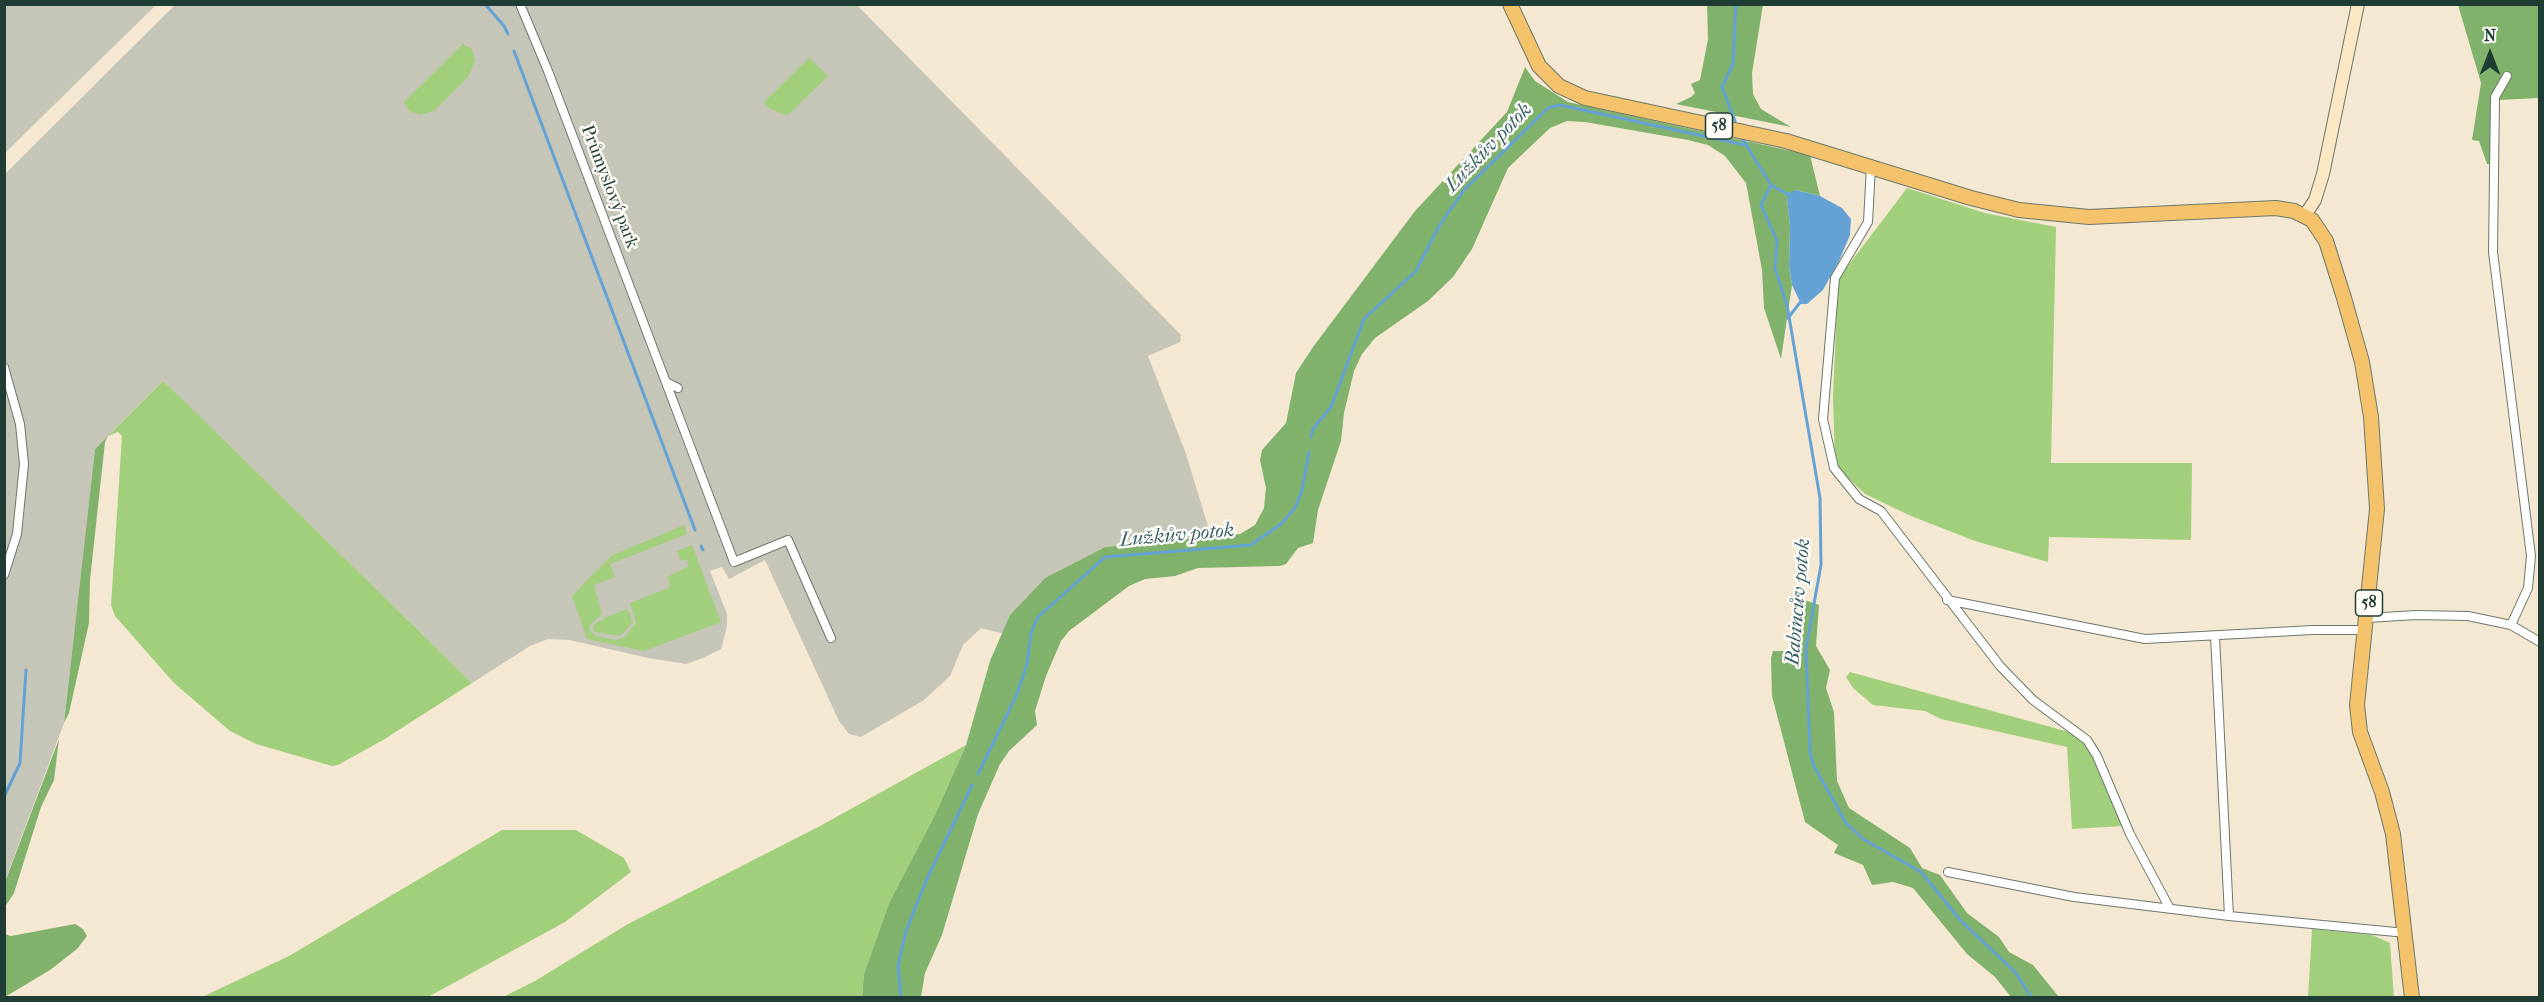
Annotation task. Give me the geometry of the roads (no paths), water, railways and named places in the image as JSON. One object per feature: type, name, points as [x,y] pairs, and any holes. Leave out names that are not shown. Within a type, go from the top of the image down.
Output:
[{"type":"main road","name":"58","points":[[1510,4],[1539,66],[1567,91],[1585,98],[1786,141],[1871,165],[1971,198],[2019,210],[2089,217],[2158,216],[2276,208],[2305,215],[2318,227],[2326,241],[2357,339],[2369,406],[2378,509],[2367,624],[2357,691],[2358,719],[2390,820],[2406,933],[2412,998]]},
{"type":"main road","points":[[2305,215],[2315,200],[2323,174],[2358,4]]},
{"type":"street","name":"Průmyslový park","points":[[520,4],[548,71],[734,562],[788,540],[831,638]]},
{"type":"street","points":[[2507,76],[2495,97],[2493,252],[2531,556],[2528,588],[2511,625]]},
{"type":"street","points":[[1871,165],[1868,222],[1835,278],[1824,431],[1834,468],[1842,481],[1859,499],[1881,511],[1984,648],[2043,708],[2082,734],[2093,748],[2130,834],[2169,907]]},
{"type":"street","points":[[4,367],[20,424],[24,464],[17,534],[4,575]]},
{"type":"street","points":[[666,381],[678,388]]},
{"type":"street","points":[[1947,600],[2145,639],[2367,624],[2416,615],[2468,616],[2511,625],[2540,642]]},
{"type":"street","points":[[2215,636],[2229,916]]},
{"type":"street","points":[[1948,872],[2074,897],[2229,916],[2406,933]]},
{"type":"water","points":[[1796,190],[1820,196],[1842,208],[1851,219],[1850,235],[1839,261],[1823,290],[1807,304],[1801,304],[1792,285],[1789,266],[1790,226],[1787,198],[1789,193]]},
{"type":"waterway","points":[[485,4],[508,34]]},
{"type":"waterway","name":"Babincův potok","points":[[1735,121],[1722,87],[1733,64],[1736,4]]},
{"type":"waterway","points":[[514,51],[695,530]]},
{"type":"waterway","name":"Lužkův potok","points":[[1311,437],[1313,429],[1331,407],[1364,319],[1416,271],[1439,226],[1464,190],[1548,108],[1560,105],[1745,145]]},
{"type":"waterway","name":"Babincův potok","points":[[1740,135],[1771,185],[1761,205],[1777,241],[1775,268],[1787,305],[1820,498],[1821,565],[1806,648],[1810,752],[1814,766],[1846,823],[1863,839],[1921,872],[1961,921],[2015,972],[2032,998]]},
{"type":"waterway","points":[[1771,185],[1791,196]]},
{"type":"waterway","points":[[1788,318],[1802,300]]},
{"type":"waterway","name":"Lužkův potok","points":[[978,774],[1017,694],[1027,664],[1031,633],[1038,617],[1105,557],[1251,545],[1281,524],[1295,508],[1302,491],[1309,452]]},
{"type":"waterway","points":[[701,546],[703,550]]},
{"type":"waterway","points":[[4,797],[20,763],[26,670]]},
{"type":"waterway","name":"Lužkův potok","points":[[901,998],[898,966],[906,931],[926,881],[972,785]]}]
